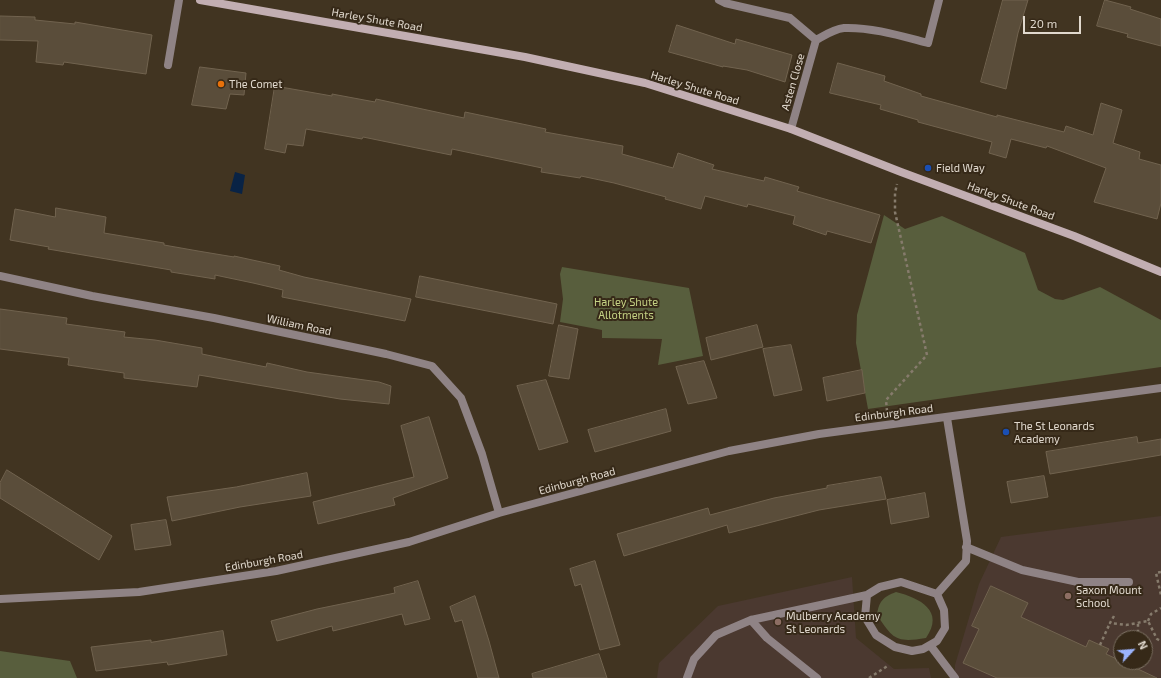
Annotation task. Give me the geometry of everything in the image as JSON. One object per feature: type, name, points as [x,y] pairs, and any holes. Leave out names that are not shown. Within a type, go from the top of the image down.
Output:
[{"type":"main road","name":"Harley Shute Road","points":[[200,0],[525,58],[645,83],[791,129],[901,172],[1074,236],[1161,272]]},
{"type":"street","points":[[168,65],[179,0]]},
{"type":"street","points":[[719,0],[790,18],[816,40],[830,32],[844,28],[886,32],[928,43],[939,0]]},
{"type":"street","name":"Asten Close","points":[[791,129],[816,40]]},
{"type":"street","name":"William Road","points":[[0,276],[92,296],[221,319],[386,354],[432,366],[461,398],[482,454],[499,513]]},
{"type":"street","name":"Edinburgh Road","points":[[0,599],[139,592],[276,571],[410,542],[499,513],[729,452],[819,434],[947,418],[1161,388]]},
{"type":"street","points":[[937,594],[966,561],[960,490],[947,418]]},
{"type":"street","points":[[966,547],[1022,570],[1071,581],[1128,582]]},
{"type":"street","points":[[687,678],[694,659],[716,635],[751,620],[867,595],[880,587],[901,582],[937,594],[944,610],[945,628],[937,641],[923,650],[912,651],[895,647],[876,635],[865,617],[867,595]]},
{"type":"street","points":[[751,620],[767,638],[817,678]]},
{"type":"street","points":[[930,645],[955,678]]},
{"type":"path","points":[[888,425],[886,400],[928,355],[895,212],[895,193],[901,172]]},
{"type":"path","points":[[1161,572],[1156,573],[1161,595]]},
{"type":"path","points":[[1110,622],[1126,625],[1138,624],[1148,621],[1152,614],[1161,608]]},
{"type":"path","points":[[1100,645],[1114,616]]},
{"type":"path","points":[[1148,621],[1157,639],[1161,641]]},
{"type":"path","points":[[1138,624],[1138,630]]},
{"type":"path","points":[[869,678],[889,665]]},
{"type":"shaded area","name":"Saxon Mount School","points":[[1161,516],[1161,678],[955,678],[955,665],[979,584],[1001,537]]},
{"type":"shaded area","name":"Mulberry Academy St Leonards","points":[[852,577],[856,638],[894,669],[929,668],[931,678],[657,678],[659,663],[718,606]]},
{"type":"green space","points":[[884,215],[905,229],[942,216],[1025,253],[1038,290],[1055,299],[1063,300],[1100,287],[1161,320],[1161,367],[868,409],[856,343],[857,315]]},
{"type":"green space","name":"Harley Shute Allotments","points":[[562,267],[689,288],[703,356],[658,365],[662,339],[602,338],[602,330],[560,322],[563,299],[560,274]]},
{"type":"green space","points":[[896,592],[921,602],[931,613],[933,620],[931,629],[926,638],[908,640],[896,637],[887,629],[877,615],[882,600]]},
{"type":"green space","points":[[0,651],[70,661],[77,678],[0,678]]},
{"type":"water","points":[[235,172],[245,175],[242,194],[230,191]]},
{"type":"building","points":[[1003,0],[1028,0],[1018,33],[1006,89],[981,82]]},
{"type":"building","points":[[1105,0],[1131,7],[1130,9],[1161,19],[1161,46],[1127,37],[1128,34],[1097,26]]},
{"type":"building","points":[[0,16],[35,17],[35,20],[75,24],[75,22],[152,35],[146,74],[64,62],[63,65],[36,62],[38,41],[0,40]]},
{"type":"building","points":[[677,25],[735,44],[736,39],[792,55],[785,82],[747,70],[723,67],[669,52]]},
{"type":"building","points":[[838,63],[885,76],[884,81],[921,94],[921,96],[997,117],[997,115],[1064,132],[1066,126],[1093,135],[1101,103],[1122,110],[1113,143],[1140,152],[1139,159],[1161,165],[1161,203],[1157,219],[1094,202],[1106,168],[1047,146],[1046,148],[1011,139],[1006,158],[989,153],[992,142],[918,122],[918,120],[880,109],[881,105],[830,93]]},
{"type":"building","name":"The Comet","points":[[200,67],[246,73],[244,95],[230,94],[226,109],[192,105]]},
{"type":"building","points":[[275,86],[375,102],[376,99],[464,118],[465,112],[546,129],[545,132],[623,146],[622,154],[673,168],[678,153],[714,165],[712,169],[764,181],[765,177],[799,187],[797,191],[880,215],[871,243],[827,231],[826,235],[793,224],[795,216],[748,204],[747,207],[705,196],[701,209],[665,199],[666,197],[614,183],[581,176],[580,178],[541,172],[542,168],[452,149],[451,155],[363,137],[362,139],[306,129],[303,146],[287,144],[285,153],[265,149]]},
{"type":"building","points":[[56,208],[106,217],[104,233],[164,243],[164,245],[234,256],[280,266],[279,270],[304,277],[411,299],[405,321],[282,297],[283,290],[215,275],[215,279],[171,272],[171,270],[48,249],[49,247],[10,240],[15,209],[55,217]]},
{"type":"building","points":[[420,276],[557,304],[553,324],[416,297]]},
{"type":"building","points":[[0,309],[67,318],[66,324],[125,332],[124,337],[155,340],[202,348],[202,354],[266,367],[267,363],[307,372],[379,382],[391,386],[389,404],[340,399],[199,375],[197,387],[124,378],[124,373],[68,365],[69,358],[0,349]]},
{"type":"building","points":[[559,325],[578,329],[569,379],[549,376]]},
{"type":"building","points":[[757,325],[763,347],[711,360],[706,338]]},
{"type":"building","points":[[791,345],[802,390],[774,396],[763,349]]},
{"type":"building","points":[[704,361],[717,398],[688,404],[676,367]]},
{"type":"building","points":[[862,370],[865,393],[827,401],[823,378]]},
{"type":"building","points":[[546,380],[568,442],[539,450],[517,386]]},
{"type":"building","points":[[666,409],[671,431],[595,452],[588,430]]},
{"type":"building","points":[[429,417],[448,478],[393,498],[395,505],[318,524],[313,502],[414,477],[401,426]]},
{"type":"building","points":[[1137,437],[1138,443],[1161,439],[1161,455],[1050,474],[1046,452]]},
{"type":"building","points":[[7,470],[112,536],[99,560],[0,498],[0,483]]},
{"type":"building","points":[[307,473],[311,496],[240,507],[172,521],[167,497],[236,487]]},
{"type":"building","points":[[1044,476],[1048,497],[1011,503],[1007,482]]},
{"type":"building","points":[[881,477],[886,499],[819,510],[729,533],[727,525],[624,556],[617,534],[708,508],[710,515],[774,498],[827,488],[827,486]]},
{"type":"building","points":[[925,493],[929,517],[891,524],[887,500]]},
{"type":"building","points":[[166,520],[171,545],[135,550],[131,525]]},
{"type":"building","points":[[595,561],[620,645],[600,650],[581,584],[575,586],[570,569]]},
{"type":"building","points":[[418,581],[430,619],[405,625],[402,614],[333,631],[332,626],[277,641],[271,621],[317,609],[395,593],[394,588]]},
{"type":"building","points":[[991,586],[1028,603],[1021,617],[1086,647],[1089,640],[1109,649],[1106,654],[1113,657],[1113,670],[1140,670],[1157,678],[997,678],[963,663],[979,629],[972,626]]},
{"type":"building","points":[[475,596],[499,678],[478,678],[462,620],[455,622],[450,607]]},
{"type":"building","points":[[223,631],[227,655],[168,665],[167,662],[96,671],[91,647],[151,640],[151,642]]},
{"type":"building","points":[[599,654],[607,678],[533,678],[532,674]]},
{"type":"place","name":"The Comet","points":[[221,84]]},
{"type":"place","name":"Field Way","points":[[928,168]]},
{"type":"place","name":"The St Leonards Academy","points":[[1006,432]]},
{"type":"place","name":"Saxon Mount School","points":[[1068,596]]},
{"type":"place","name":"Mulberry Academy St Leonards","points":[[778,622]]}]
